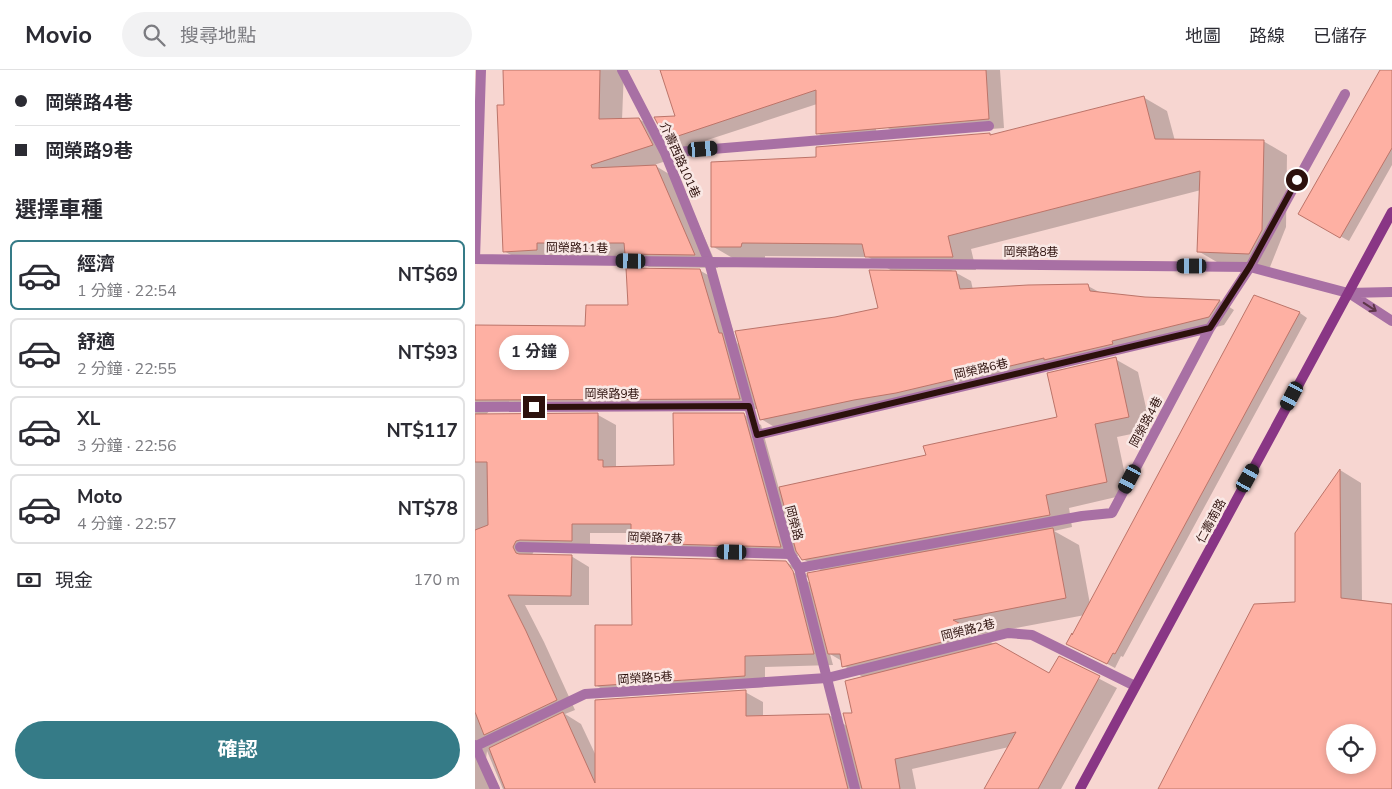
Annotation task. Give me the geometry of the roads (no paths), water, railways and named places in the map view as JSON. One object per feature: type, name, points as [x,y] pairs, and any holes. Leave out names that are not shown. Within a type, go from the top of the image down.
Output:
[{"type":"street","points":[[475,259],[481,70]]},
{"type":"street","name":"介壽西路101巷","points":[[622,70],[665,153],[709,262]]},
{"type":"street","name":"岡榮路4巷","points":[[799,568],[1082,516],[1112,513],[1210,328],[1250,266],[1345,94]]},
{"type":"street","points":[[665,153],[989,126]]},
{"type":"street","name":"仁壽南路","points":[[1080,789],[1392,212]]},
{"type":"street","name":"岡榮路11巷","points":[[475,259],[709,262]]},
{"type":"street","name":"岡榮路8巷","points":[[709,262],[1250,266],[1348,293]]},
{"type":"street","name":"岡榮路","points":[[709,262],[790,554],[799,568],[855,789]]},
{"type":"street","points":[[1348,293],[1392,292]]},
{"type":"street","points":[[1348,293],[1392,321]]},
{"type":"street","name":"岡榮路6巷","points":[[757,435],[1210,328]]},
{"type":"street","name":"岡榮路9巷","points":[[475,407],[749,406]]},
{"type":"street","name":"岡榮路7巷","points":[[520,546],[790,554]]},
{"type":"street","name":"岡榮路2巷","points":[[827,678],[1008,633],[1032,635],[1049,642],[1135,686]]},
{"type":"street","name":"岡榮路5巷","points":[[475,746],[585,694],[827,678]]},
{"type":"street","points":[[475,746],[495,789]]}]
